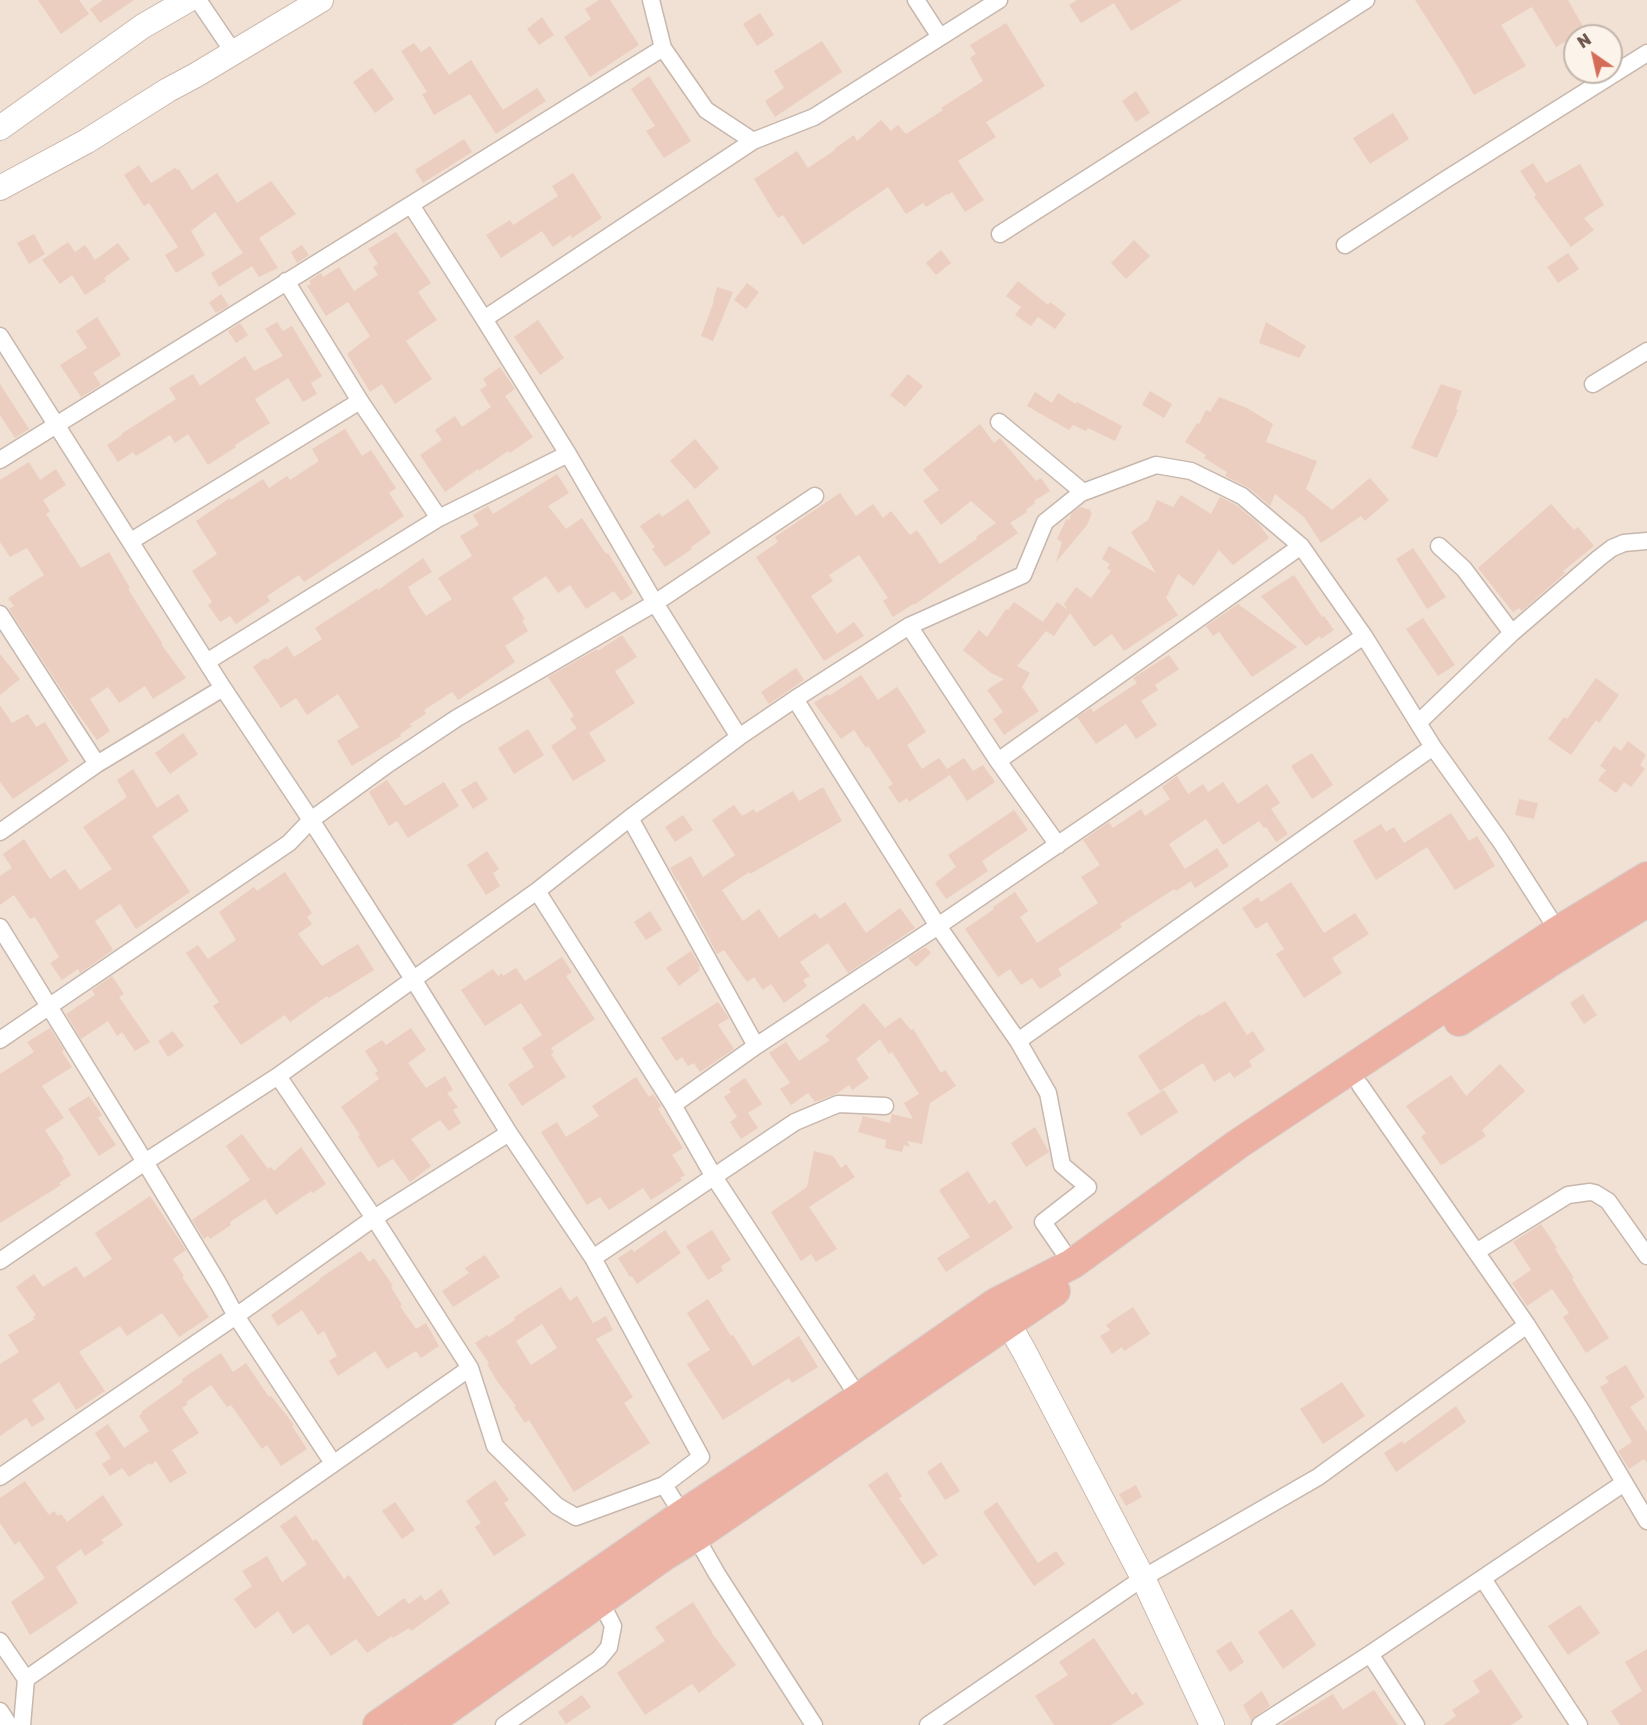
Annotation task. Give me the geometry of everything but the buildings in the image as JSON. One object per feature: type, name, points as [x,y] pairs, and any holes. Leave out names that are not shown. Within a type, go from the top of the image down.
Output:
[{"type":"highway","points":[[378,1725],[689,1526],[1002,1313],[1238,1144],[1558,931],[1647,877]]},
{"type":"highway","points":[[434,1722],[600,1600],[689,1526],[859,1398],[1002,1313],[1647,902]]},
{"type":"street","points":[[0,128],[143,26],[189,0]]},
{"type":"street","points":[[198,0],[234,53]]},
{"type":"street","points":[[0,188],[87,141],[168,90],[321,0]]},
{"type":"street","points":[[651,0],[663,48],[706,110],[753,141]]},
{"type":"street","points":[[916,0],[939,37]]},
{"type":"street","points":[[484,319],[753,141],[814,117],[999,0]]},
{"type":"street","points":[[1000,234],[1366,0]]},
{"type":"street","points":[[0,460],[663,48]]},
{"type":"street","points":[[1345,245],[1647,53]]},
{"type":"street","points":[[411,205],[568,454],[655,603],[739,737]]},
{"type":"street","points":[[286,281],[360,401],[439,518]]},
{"type":"street","points":[[0,336],[55,425],[413,979],[509,1133],[593,1258],[701,1456],[664,1485],[576,1517],[557,1506],[495,1446],[470,1368],[374,1218],[278,1076]]},
{"type":"street","points":[[1593,384],[1647,351]]},
{"type":"street","points":[[131,541],[360,401]]},
{"type":"street","points":[[999,422],[1083,492]]},
{"type":"street","points":[[208,661],[439,518],[568,454]]},
{"type":"street","points":[[0,1262],[145,1162],[278,1076],[537,891],[630,818],[739,737],[795,699],[909,626],[1023,575],[1045,522],[1083,492],[1156,465],[1191,471],[1242,496],[1301,546],[1364,636],[1433,747],[1501,842],[1558,931]]},
{"type":"street","points":[[0,1040],[289,843],[311,820],[388,764],[457,718],[655,603],[815,496]]},
{"type":"street","points":[[1418,723],[1512,633],[1599,558],[1612,548],[1624,543],[1647,541]]},
{"type":"street","points":[[998,761],[1301,546]]},
{"type":"street","points":[[1439,546],[1464,569],[1512,633]]},
{"type":"street","points":[[0,614],[96,764]]},
{"type":"street","points":[[909,626],[998,761],[1058,844]]},
{"type":"street","points":[[672,1105],[1364,636]]},
{"type":"street","points":[[0,832],[96,764],[224,688]]},
{"type":"street","points":[[795,699],[938,926],[1018,1041],[1048,1093],[1062,1165],[1088,1187],[1043,1222],[1072,1264]]},
{"type":"street","points":[[1018,1041],[1433,747]]},
{"type":"street","points":[[630,818],[756,1046]]},
{"type":"street","points":[[537,891],[672,1105],[714,1177],[859,1398]]},
{"type":"street","points":[[0,927],[145,1162],[236,1317],[333,1463]]},
{"type":"street","points":[[1360,1085],[1527,1325],[1583,1413],[1647,1521]]},
{"type":"street","points":[[593,1258],[795,1122],[838,1104],[885,1106]]},
{"type":"street","points":[[0,1477],[236,1317],[374,1218],[509,1133]]},
{"type":"street","points":[[1476,1251],[1568,1195],[1590,1192],[1608,1201],[1647,1256]]},
{"type":"street","points":[[1002,1313],[1143,1578],[1212,1725]]},
{"type":"street","points":[[928,1725],[1143,1578],[1318,1477],[1527,1325]]},
{"type":"street","points":[[26,1679],[470,1368]]},
{"type":"street","points":[[1260,1725],[1484,1579],[1624,1483]]},
{"type":"street","points":[[664,1485],[717,1574],[814,1725]]},
{"type":"street","points":[[1484,1579],[1579,1725]]},
{"type":"street","points":[[504,1725],[599,1659],[609,1647],[613,1626],[600,1600]]},
{"type":"street","points":[[0,1641],[26,1679],[22,1725]]},
{"type":"street","points":[[1371,1654],[1416,1725]]},
{"type":"street","points":[[0,1711],[9,1725]]},
{"type":"shaded area","points":[[0,0],[1647,0],[1647,1725],[0,1725]]}]
